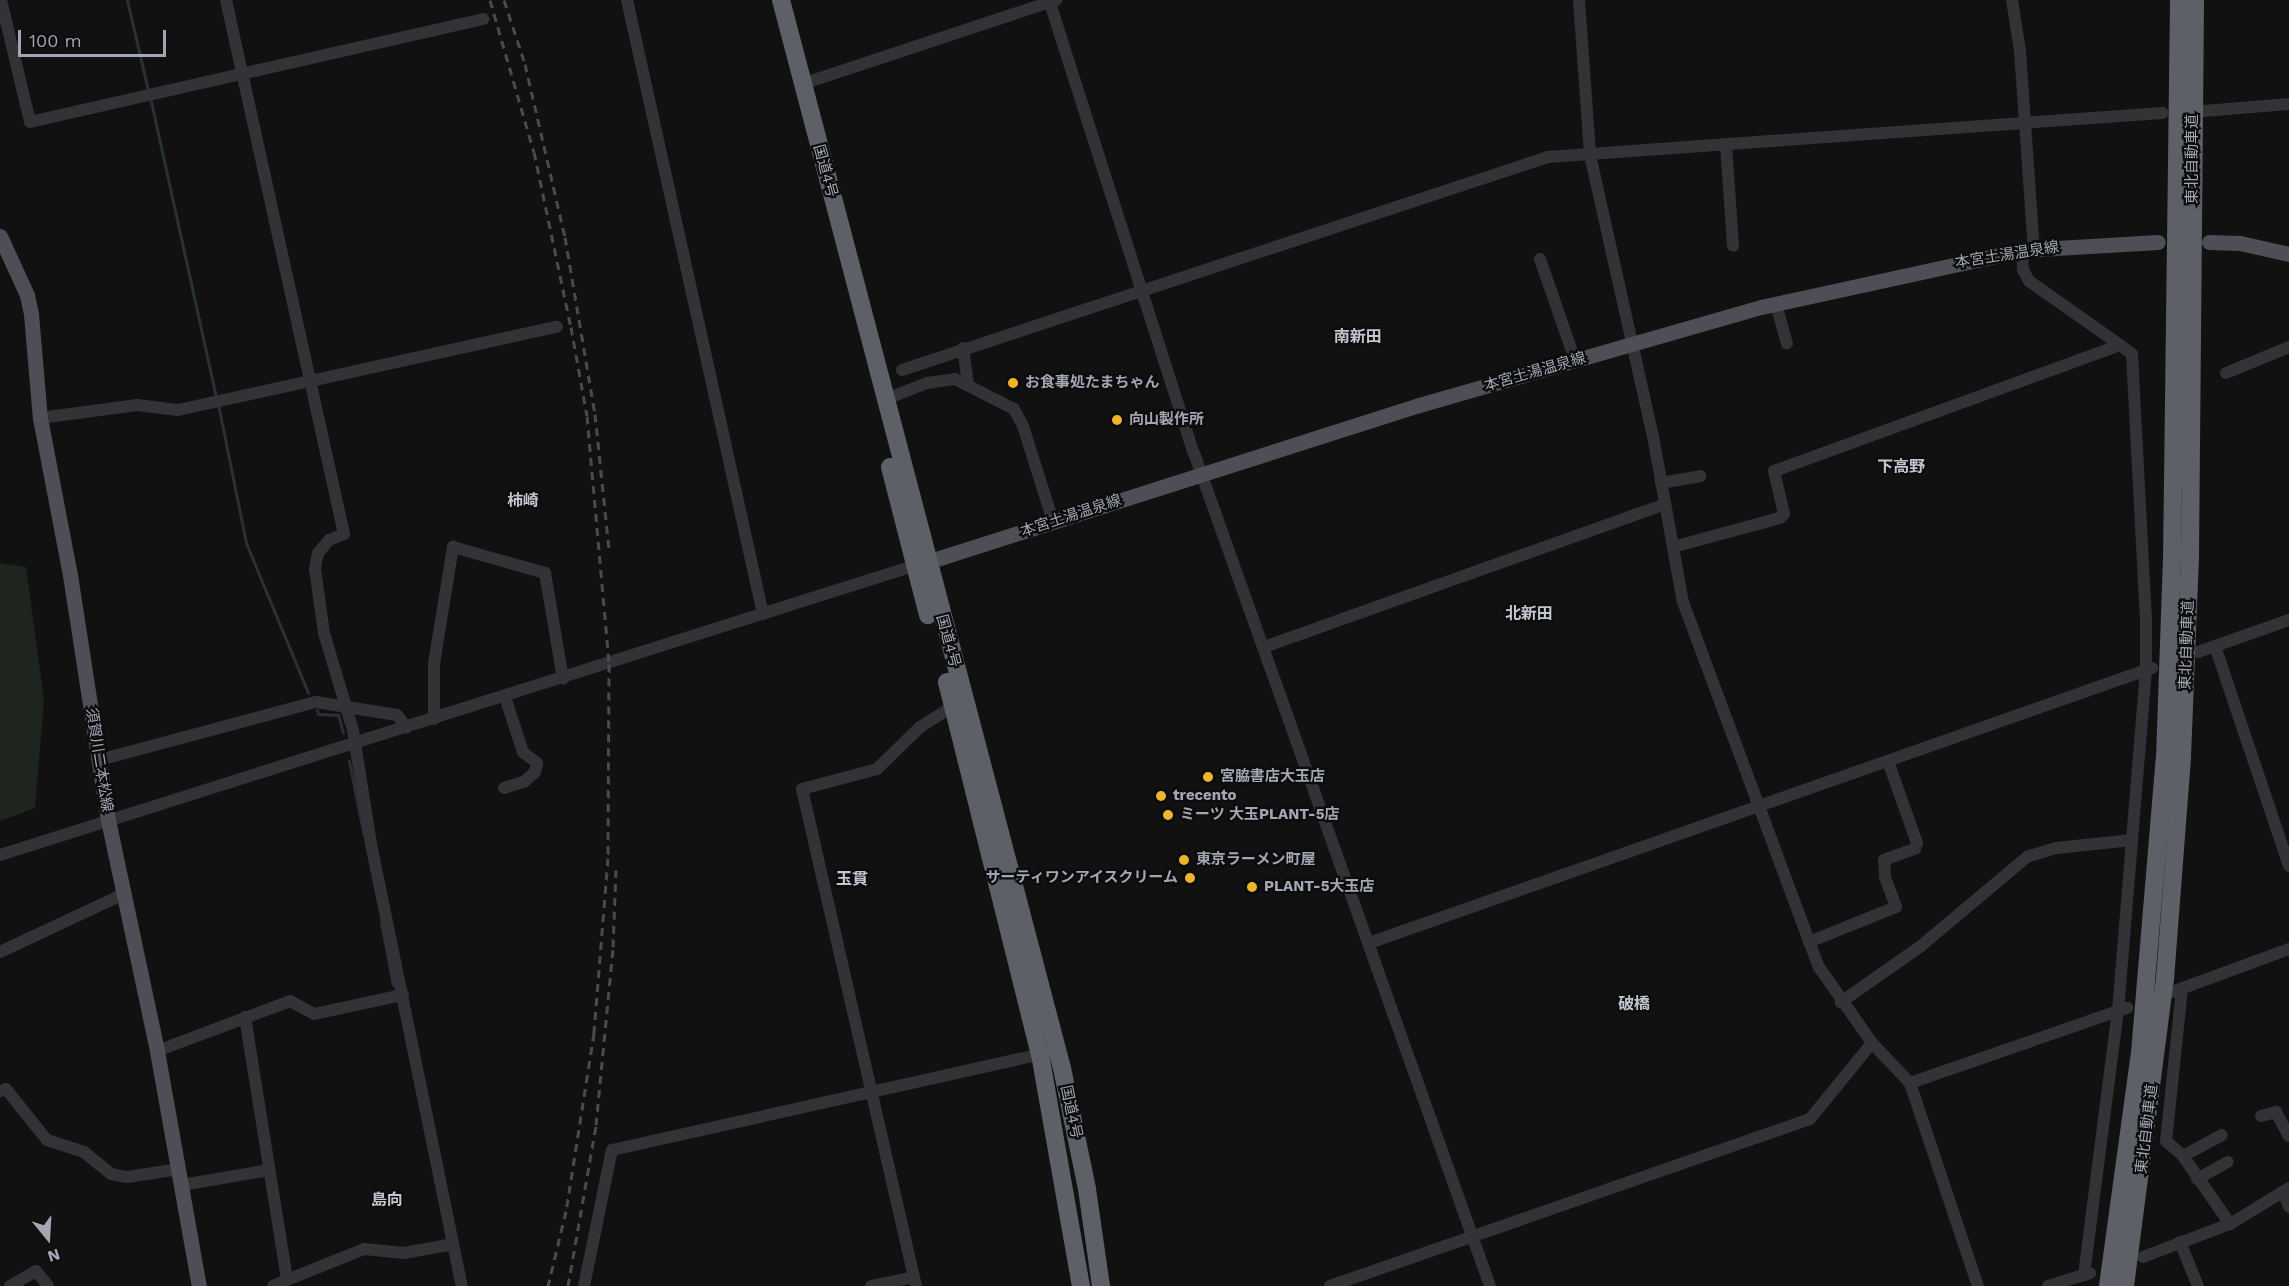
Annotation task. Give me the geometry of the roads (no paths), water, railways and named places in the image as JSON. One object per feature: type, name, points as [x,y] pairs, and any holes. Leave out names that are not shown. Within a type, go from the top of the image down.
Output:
[{"type":"highway","name":"国道4号","points":[[771,0],[920,564],[1062,1068],[1087,1189],[1101,1286]]},
{"type":"highway","name":"国道4号","points":[[781,0],[886,399],[920,564],[953,706],[1040,1054],[1081,1286]]},
{"type":"highway","name":"東北自動車道","points":[[2108,1286],[2140,1053],[2165,758],[2172,560],[2179,0]]},
{"type":"highway","name":"東北自動車道","points":[[2125,1286],[2165,980],[2182,756],[2190,556],[2195,0]]},
{"type":"main road","name":"須賀川二本松線","points":[[0,236],[27,295],[40,418],[108,820],[157,1052],[199,1286]]},
{"type":"main road","name":"本宮土湯温泉線","points":[[920,564],[1202,473],[1575,360],[1776,304],[2028,249],[2158,242]]},
{"type":"main road","points":[[2209,242],[2240,243],[2289,254]]},
{"type":"street","points":[[1,0],[30,122],[483,19]]},
{"type":"street","points":[[226,0],[344,534],[329,540],[318,552],[315,569],[324,633],[348,705],[462,1286]]},
{"type":"street","points":[[627,0],[763,614]]},
{"type":"street","points":[[1579,0],[1590,155],[1661,483],[1683,602],[1757,807],[1819,967],[1841,1002],[1872,1043],[1910,1083],[1978,1286]]},
{"type":"street","points":[[2012,0],[2020,51],[2028,249],[2023,270],[2029,281],[2132,354],[2150,669],[2132,840],[2123,1009],[2087,1273],[2048,1286]]},
{"type":"street","points":[[802,84],[1052,1],[1140,290],[1202,473],[1490,1286]]},
{"type":"street","points":[[2204,111],[2289,104]]},
{"type":"street","points":[[902,370],[1548,157],[2162,113]]},
{"type":"street","points":[[1726,145],[1733,246]]},
{"type":"street","points":[[1540,258],[1575,360]]},
{"type":"street","points":[[1776,304],[1787,344]]},
{"type":"street","points":[[40,418],[137,405],[178,410],[557,327]]},
{"type":"street","points":[[1673,547],[1780,518],[1784,514],[1774,471],[2120,345]]},
{"type":"street","points":[[2226,373],[2289,347]]},
{"type":"street","points":[[963,348],[968,385]]},
{"type":"street","points":[[886,399],[945,378],[968,385],[1014,409],[1019,417],[1053,521]]},
{"type":"street","points":[[1661,483],[1700,476]]},
{"type":"street","points":[[1264,647],[1665,504]]},
{"type":"street","points":[[434,720],[434,664],[453,547],[545,573],[563,678]]},
{"type":"street","points":[[0,855],[434,720],[920,564]]},
{"type":"street","points":[[2198,652],[2289,620]]},
{"type":"street","points":[[2215,646],[2289,866]]},
{"type":"street","points":[[1369,943],[2150,669]]},
{"type":"street","points":[[504,788],[525,781],[537,766],[536,760],[523,752],[505,697]]},
{"type":"street","points":[[99,760],[316,702],[348,705],[398,715],[407,728]]},
{"type":"street","points":[[871,1286],[915,1281],[802,789],[877,769],[920,727],[953,706]]},
{"type":"street","points":[[1809,942],[1896,907],[1885,878],[1884,860],[1915,849],[1917,843],[1888,761]]},
{"type":"street","points":[[1841,1002],[1921,946],[2027,857],[2056,848],[2132,840]]},
{"type":"street","points":[[0,952],[124,894]]},
{"type":"street","points":[[2230,1224],[2182,1156],[2166,1140],[2177,990],[2289,949]]},
{"type":"street","points":[[157,1052],[290,1000],[314,1014],[403,994]]},
{"type":"street","points":[[1910,1083],[2123,1009]]},
{"type":"street","points":[[245,1017],[287,1280]]},
{"type":"street","points":[[1330,1286],[1810,1119],[1872,1043]]},
{"type":"street","points":[[584,1286],[612,1150],[871,1090],[1040,1054]]},
{"type":"street","points":[[0,1090],[6,1089],[48,1140],[84,1152],[111,1174],[127,1177],[179,1169]]},
{"type":"street","points":[[2261,1116],[2276,1112],[2289,1136]]},
{"type":"street","points":[[2182,1156],[2222,1135]]},
{"type":"street","points":[[2197,1179],[2228,1162]]},
{"type":"street","points":[[182,1185],[268,1170]]},
{"type":"street","points":[[2143,1257],[2230,1224],[2286,1190],[2289,1207]]},
{"type":"street","points":[[2180,1242],[2198,1286]]},
{"type":"street","points":[[274,1286],[364,1249],[404,1253],[453,1244]]},
{"type":"street","points":[[10,1286],[36,1271],[48,1286]]},
{"type":"waterway","points":[[127,0],[148,90]]},
{"type":"waterway","points":[[150,97],[216,398]]},
{"type":"waterway","points":[[218,404],[246,543],[308,693]]},
{"type":"waterway","points":[[317,710],[318,714],[338,715],[343,732]]},
{"type":"waterway","points":[[349,761],[364,836]]},
{"type":"waterway","points":[[381,922],[393,985]]},
{"type":"railway","points":[[490,0],[534,152],[571,327],[587,416],[609,664],[608,858],[594,1033],[566,1211],[548,1286]]},
{"type":"railway","points":[[504,0],[525,64],[565,237],[595,414],[609,550]]},
{"type":"railway","points":[[568,1286],[596,1125],[613,947],[616,870]]},
{"type":"place","name":"お食事処たまちゃん","points":[[1013,383]]},
{"type":"place","name":"向山製作所","points":[[1117,420]]},
{"type":"place","name":"宮脇書店大玉店","points":[[1208,777]]},
{"type":"place","name":"trecento","points":[[1161,796]]},
{"type":"place","name":"ミーツ 大玉PLANT-5店","points":[[1168,815]]},
{"type":"place","name":"東京ラーメン町屋","points":[[1184,860]]},
{"type":"place","name":"サーティワンアイスクリーム","points":[[1190,878]]},
{"type":"place","name":"PLANT-5大玉店","points":[[1252,887]]},
{"type":"district","name":"南新田","points":[[1358,337]]},
{"type":"district","name":"下高野","points":[[1901,467]]},
{"type":"district","name":"柿崎","points":[[523,501]]},
{"type":"district","name":"北新田","points":[[1529,614]]},
{"type":"district","name":"玉貫","points":[[852,879]]},
{"type":"district","name":"破橋","points":[[1634,1004]]},
{"type":"district","name":"島向","points":[[387,1200]]}]
